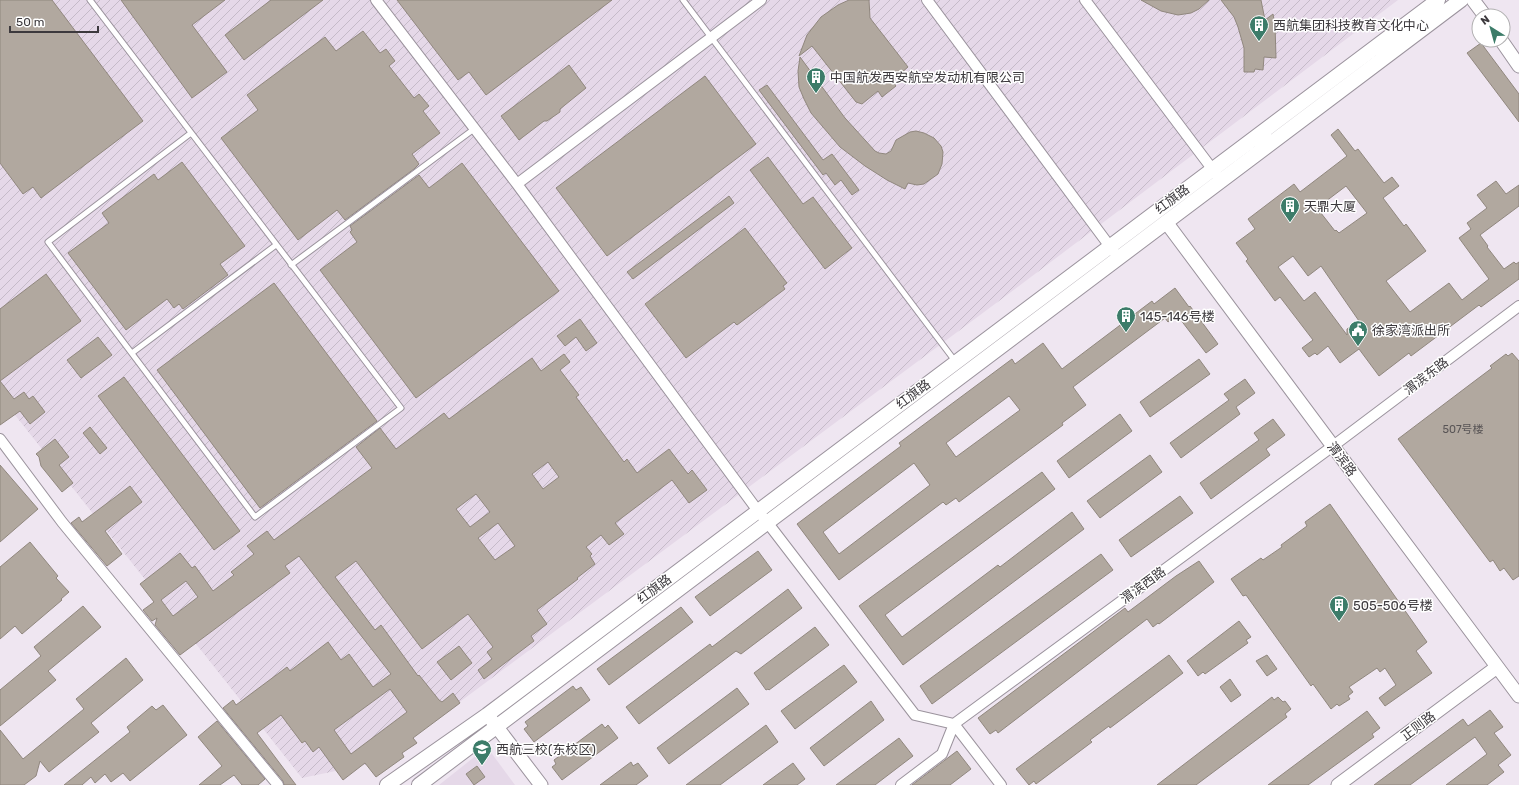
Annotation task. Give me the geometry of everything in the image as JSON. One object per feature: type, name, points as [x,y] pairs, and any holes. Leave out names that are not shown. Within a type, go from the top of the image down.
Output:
[{"type":"main road","name":"红旗路","points":[[387,785],[487,715],[1438,0]]},
{"type":"main road","name":"红旗路","points":[[419,785],[1461,0]]},
{"type":"street","points":[[376,0],[517,184],[758,511],[915,715],[954,724],[1001,785]]},
{"type":"street","points":[[517,184],[761,0]]},
{"type":"street","points":[[927,0],[1119,258]]},
{"type":"street","points":[[1085,0],[1212,170],[1222,180]]},
{"type":"street","points":[[1507,48],[1519,66]]},
{"type":"street","name":"渭滨路","points":[[1166,222],[1519,696]]},
{"type":"street","name":"渭滨东路","points":[[1333,446],[1519,306]]},
{"type":"street","points":[[0,439],[62,522],[278,785]]},
{"type":"street","name":"渭滨西路","points":[[954,724],[1333,446]]},
{"type":"street","name":"正则路","points":[[1338,785],[1497,667]]},
{"type":"street","points":[[487,715],[541,785]]},
{"type":"street","points":[[901,785],[942,754],[954,724]]},
{"type":"lane","points":[[90,0],[400,408],[255,517],[48,242],[191,133]]},
{"type":"lane","points":[[683,0],[956,362]]},
{"type":"lane","points":[[291,265],[474,128]]},
{"type":"lane","points":[[132,354],[276,245]]},
{"type":"shaded area","points":[[0,0],[1398,0],[1011,292],[379,762],[302,778],[0,396]]},
{"type":"shaded area","name":"西航三校(东校区)","points":[[487,747],[515,785],[439,785]]},
{"type":"building","points":[[0,0],[52,0],[143,121],[41,198],[33,187],[23,194],[0,163]]},
{"type":"building","points":[[121,0],[225,0],[192,25],[227,72],[192,98]]},
{"type":"building","points":[[271,0],[323,0],[244,60],[225,35]]},
{"type":"building","points":[[397,0],[612,0],[486,95],[469,72],[458,80]]},
{"type":"building","points":[[849,0],[869,0],[870,18],[908,67],[892,81],[896,86],[882,97],[878,91],[862,104],[856,102],[812,46],[799,56],[807,35],[821,17],[838,5]]},
{"type":"building","points":[[1141,0],[1209,0],[1199,9],[1191,13],[1178,15],[1161,11]]},
{"type":"building","name":"西航集团科技教育文化中心","points":[[1221,0],[1261,0],[1265,20],[1273,14],[1275,25],[1276,58],[1264,57],[1263,70],[1255,69],[1254,72],[1244,72],[1244,48],[1238,27],[1234,17]]},
{"type":"building","points":[[363,31],[380,53],[386,49],[395,61],[389,66],[414,98],[419,94],[429,106],[423,111],[440,133],[412,154],[419,164],[414,169],[345,220],[337,210],[298,240],[221,138],[258,110],[247,95],[325,37],[336,51]]},
{"type":"building","points":[[1474,48],[1485,48],[1519,94],[1519,122],[1467,53]]},
{"type":"building","points":[[800,57],[845,118],[875,151],[886,154],[891,151],[896,140],[910,132],[916,131],[924,133],[934,138],[941,146],[943,152],[942,164],[938,174],[924,184],[917,185],[908,183],[905,189],[865,166],[840,147],[811,113],[804,99],[799,87],[798,71]]},
{"type":"building","points":[[569,65],[586,88],[560,109],[560,112],[547,121],[544,121],[519,140],[501,116]]},
{"type":"building","points":[[705,76],[756,144],[607,256],[556,188]]},
{"type":"building","points":[[767,85],[823,160],[832,154],[859,190],[852,195],[841,180],[835,185],[826,173],[823,175],[759,90]]},
{"type":"building","points":[[1338,129],[1355,151],[1358,149],[1384,183],[1392,177],[1399,186],[1383,198],[1404,226],[1406,224],[1426,251],[1386,281],[1410,312],[1449,283],[1462,300],[1489,279],[1459,238],[1471,229],[1467,223],[1487,208],[1477,195],[1496,181],[1506,194],[1519,185],[1519,206],[1480,235],[1488,246],[1487,247],[1504,269],[1514,262],[1516,264],[1519,262],[1519,279],[1481,307],[1479,305],[1411,356],[1409,353],[1379,376],[1359,349],[1340,363],[1328,346],[1317,355],[1315,353],[1309,357],[1302,348],[1313,340],[1280,297],[1275,301],[1246,261],[1248,259],[1236,243],[1255,229],[1248,219],[1294,184],[1300,192],[1347,156],[1331,135]],"holes":[[[1346,186],[1367,213],[1339,233],[1336,230],[1335,231],[1317,208]],[[1293,256],[1308,276],[1321,266],[1359,321],[1347,329],[1347,335],[1315,292],[1304,301],[1278,267]]]},
{"type":"building","points":[[768,157],[803,204],[813,197],[852,248],[825,269],[750,170]]},
{"type":"building","points":[[182,162],[245,246],[220,264],[228,275],[183,309],[179,304],[174,308],[167,299],[126,330],[68,253],[109,223],[102,213],[154,174],[158,180]]},
{"type":"building","points":[[462,163],[559,291],[416,398],[320,270],[357,242],[350,232],[352,230],[350,226],[419,175],[429,188]]},
{"type":"building","points":[[729,196],[734,203],[633,279],[627,272]]},
{"type":"building","points":[[745,228],[787,283],[783,286],[785,289],[737,325],[734,322],[686,358],[645,304]]},
{"type":"building","points":[[46,274],[81,321],[0,381],[0,309]]},
{"type":"building","points":[[274,283],[377,421],[260,508],[157,370]]},
{"type":"building","points":[[1175,288],[1218,344],[1206,353],[1177,315],[1168,322],[1165,318],[1073,387],[1086,405],[1062,423],[1063,425],[959,502],[956,498],[946,505],[943,502],[839,580],[797,524],[901,446],[899,443],[1012,359],[1015,364],[1043,343],[1062,369],[1152,301],[1154,304]],"holes":[[[1009,396],[1020,410],[956,457],[946,443]],[[914,463],[930,485],[839,554],[823,532]]]},
{"type":"building","points":[[580,319],[597,343],[586,351],[576,337],[565,346],[557,336]]},
{"type":"building","points":[[98,337],[112,355],[81,378],[67,360]]},
{"type":"building","points":[[1512,353],[1519,361],[1519,576],[1513,580],[1504,568],[1500,571],[1493,560],[1490,562],[1398,439],[1492,368],[1490,366],[1506,354],[1508,356]]},
{"type":"building","points":[[564,354],[570,362],[560,370],[579,395],[576,397],[624,462],[627,459],[637,473],[669,449],[688,474],[692,470],[707,490],[689,503],[672,480],[615,523],[624,534],[609,545],[601,535],[586,547],[592,554],[590,556],[595,564],[537,610],[547,624],[531,636],[534,641],[484,679],[478,670],[492,659],[487,652],[493,647],[468,614],[422,649],[356,561],[335,577],[375,630],[381,625],[418,676],[419,675],[439,700],[442,702],[453,693],[460,703],[413,738],[417,743],[402,753],[404,757],[376,777],[365,763],[343,780],[319,747],[313,752],[305,741],[302,743],[281,715],[257,733],[296,785],[284,785],[283,781],[223,708],[233,700],[236,705],[287,667],[290,671],[328,642],[341,660],[349,654],[373,687],[391,674],[299,556],[285,566],[290,573],[180,655],[155,625],[157,618],[152,621],[143,610],[154,602],[140,584],[180,553],[192,568],[195,566],[213,591],[234,575],[231,572],[254,554],[247,546],[267,531],[274,540],[372,468],[356,447],[380,428],[396,449],[444,413],[449,419],[532,358],[541,371]],"holes":[[[548,462],[559,477],[543,489],[532,474]],[[476,494],[490,512],[470,527],[456,509]],[[498,523],[515,546],[495,560],[478,538]],[[186,581],[198,597],[173,616],[161,600]],[[390,689],[407,712],[351,754],[334,730]]]},
{"type":"building","points":[[1199,359],[1210,374],[1150,417],[1140,402]]},
{"type":"building","points":[[124,377],[240,531],[214,550],[98,396]]},
{"type":"building","points":[[1245,379],[1255,393],[1236,407],[1240,414],[1181,458],[1170,443],[1229,400],[1224,394]]},
{"type":"building","points":[[0,381],[14,399],[24,392],[29,399],[33,396],[45,412],[30,424],[20,411],[0,425]]},
{"type":"building","points":[[1120,414],[1132,431],[1069,478],[1057,461]]},
{"type":"building","points":[[1273,419],[1285,435],[1266,449],[1270,455],[1211,499],[1200,483],[1259,440],[1254,433]]},
{"type":"building","points":[[90,427],[107,448],[100,454],[83,433]]},
{"type":"building","points":[[55,439],[69,457],[59,465],[73,483],[62,492],[41,466],[39,457],[36,454]]},
{"type":"building","points":[[1150,455],[1162,472],[1100,518],[1087,501]]},
{"type":"building","points":[[0,465],[38,509],[0,542]]},
{"type":"building","points":[[1042,472],[1055,489],[885,615],[902,637],[998,565],[1000,567],[1072,512],[1084,529],[903,665],[859,606]]},
{"type":"building","points":[[130,486],[142,502],[105,531],[122,554],[107,566],[71,523],[79,517],[82,522]]},
{"type":"building","points":[[1180,496],[1193,513],[1131,557],[1119,540]]},
{"type":"building","name":"505-506号楼","points":[[1330,504],[1427,642],[1416,651],[1432,673],[1385,706],[1379,698],[1396,685],[1385,668],[1380,672],[1377,668],[1349,687],[1353,692],[1348,696],[1350,699],[1339,706],[1337,704],[1331,709],[1313,684],[1311,686],[1246,595],[1243,596],[1231,579],[1261,558],[1263,560],[1282,547],[1281,545],[1307,526],[1305,522]]},
{"type":"building","points":[[30,542],[58,576],[56,578],[69,592],[61,599],[62,600],[22,634],[15,626],[0,639],[0,567]]},
{"type":"building","points":[[758,551],[772,570],[710,616],[695,597]]},
{"type":"building","points":[[1101,554],[1113,570],[932,704],[920,686]]},
{"type":"building","points":[[1199,561],[1214,582],[1159,624],[1158,623],[1153,627],[1147,619],[998,733],[996,730],[990,734],[978,718],[1125,608],[1128,612],[1176,576]]},
{"type":"building","points":[[788,589],[802,608],[741,654],[736,651],[639,724],[626,707],[710,644],[712,647]]},
{"type":"building","points":[[83,606],[101,627],[48,671],[56,680],[0,726],[0,690],[41,656],[34,647]]},
{"type":"building","points":[[681,607],[693,622],[609,685],[597,669]]},
{"type":"building","points":[[1239,621],[1251,637],[1246,640],[1248,643],[1205,674],[1203,672],[1198,676],[1187,661]]},
{"type":"building","points":[[815,627],[829,645],[769,690],[766,690],[754,673]]},
{"type":"building","points":[[459,646],[472,663],[451,680],[437,662]]},
{"type":"building","points":[[1169,655],[1183,673],[1110,728],[1109,726],[1090,740],[1092,742],[1036,784],[1034,781],[1029,785],[1016,769]]},
{"type":"building","points":[[1267,655],[1277,669],[1267,676],[1256,661]]},
{"type":"building","points":[[126,658],[143,680],[91,723],[99,732],[49,772],[40,761],[36,776],[24,785],[0,785],[0,730],[23,759],[84,709],[76,699]]},
{"type":"building","points":[[844,665],[857,682],[795,729],[781,711]]},
{"type":"building","points":[[1230,679],[1241,695],[1231,702],[1220,687]]},
{"type":"building","points":[[573,686],[576,690],[581,687],[590,700],[534,742],[524,729],[528,726],[525,722]]},
{"type":"building","points":[[737,688],[749,704],[669,764],[657,748]]},
{"type":"building","points":[[1272,697],[1274,700],[1278,697],[1283,702],[1285,701],[1291,709],[1285,714],[1287,717],[1196,785],[1157,785]]},
{"type":"building","points":[[871,701],[884,720],[824,766],[810,748]]},
{"type":"building","points":[[163,705],[187,735],[130,781],[123,773],[111,782],[105,774],[95,783],[91,777],[82,785],[64,785],[130,732],[127,727],[152,706],[156,710]]},
{"type":"building","points":[[1490,710],[1503,727],[1494,733],[1511,755],[1498,765],[1504,772],[1487,785],[1446,785],[1487,754],[1475,737],[1410,785],[1374,785],[1463,719],[1468,726]]},
{"type":"building","points":[[1367,711],[1380,728],[1372,734],[1374,737],[1308,785],[1268,785]]},
{"type":"building","points":[[217,721],[265,779],[258,785],[242,785],[234,775],[220,785],[199,785],[222,766],[198,737]]},
{"type":"building","points":[[602,724],[605,728],[608,725],[618,738],[562,780],[552,767],[556,764],[554,760]]},
{"type":"building","points":[[766,725],[778,742],[720,785],[686,785]]},
{"type":"building","points":[[899,738],[913,756],[875,785],[836,785]]},
{"type":"building","points":[[957,751],[971,769],[950,785],[912,785]]},
{"type":"building","points":[[631,762],[633,766],[638,763],[648,776],[636,785],[600,785]]},
{"type":"building","points":[[793,763],[805,779],[797,785],[763,785]]},
{"type":"building","points":[[477,766],[485,777],[474,785],[466,774]]},
{"type":"place","name":"西航集团科技教育文化中心","points":[[1259,42]]},
{"type":"place","name":"中国航发西安航空发动机有限公司","points":[[816,94]]},
{"type":"place","name":"天鼎大厦","points":[[1290,223]]},
{"type":"place","name":"145-146号楼","points":[[1126,333]]},
{"type":"place","name":"徐家湾派出所","points":[[1358,347]]},
{"type":"place","name":"505-506号楼","points":[[1339,622]]},
{"type":"place","name":"西航三校(东校区)","points":[[482,766]]}]
